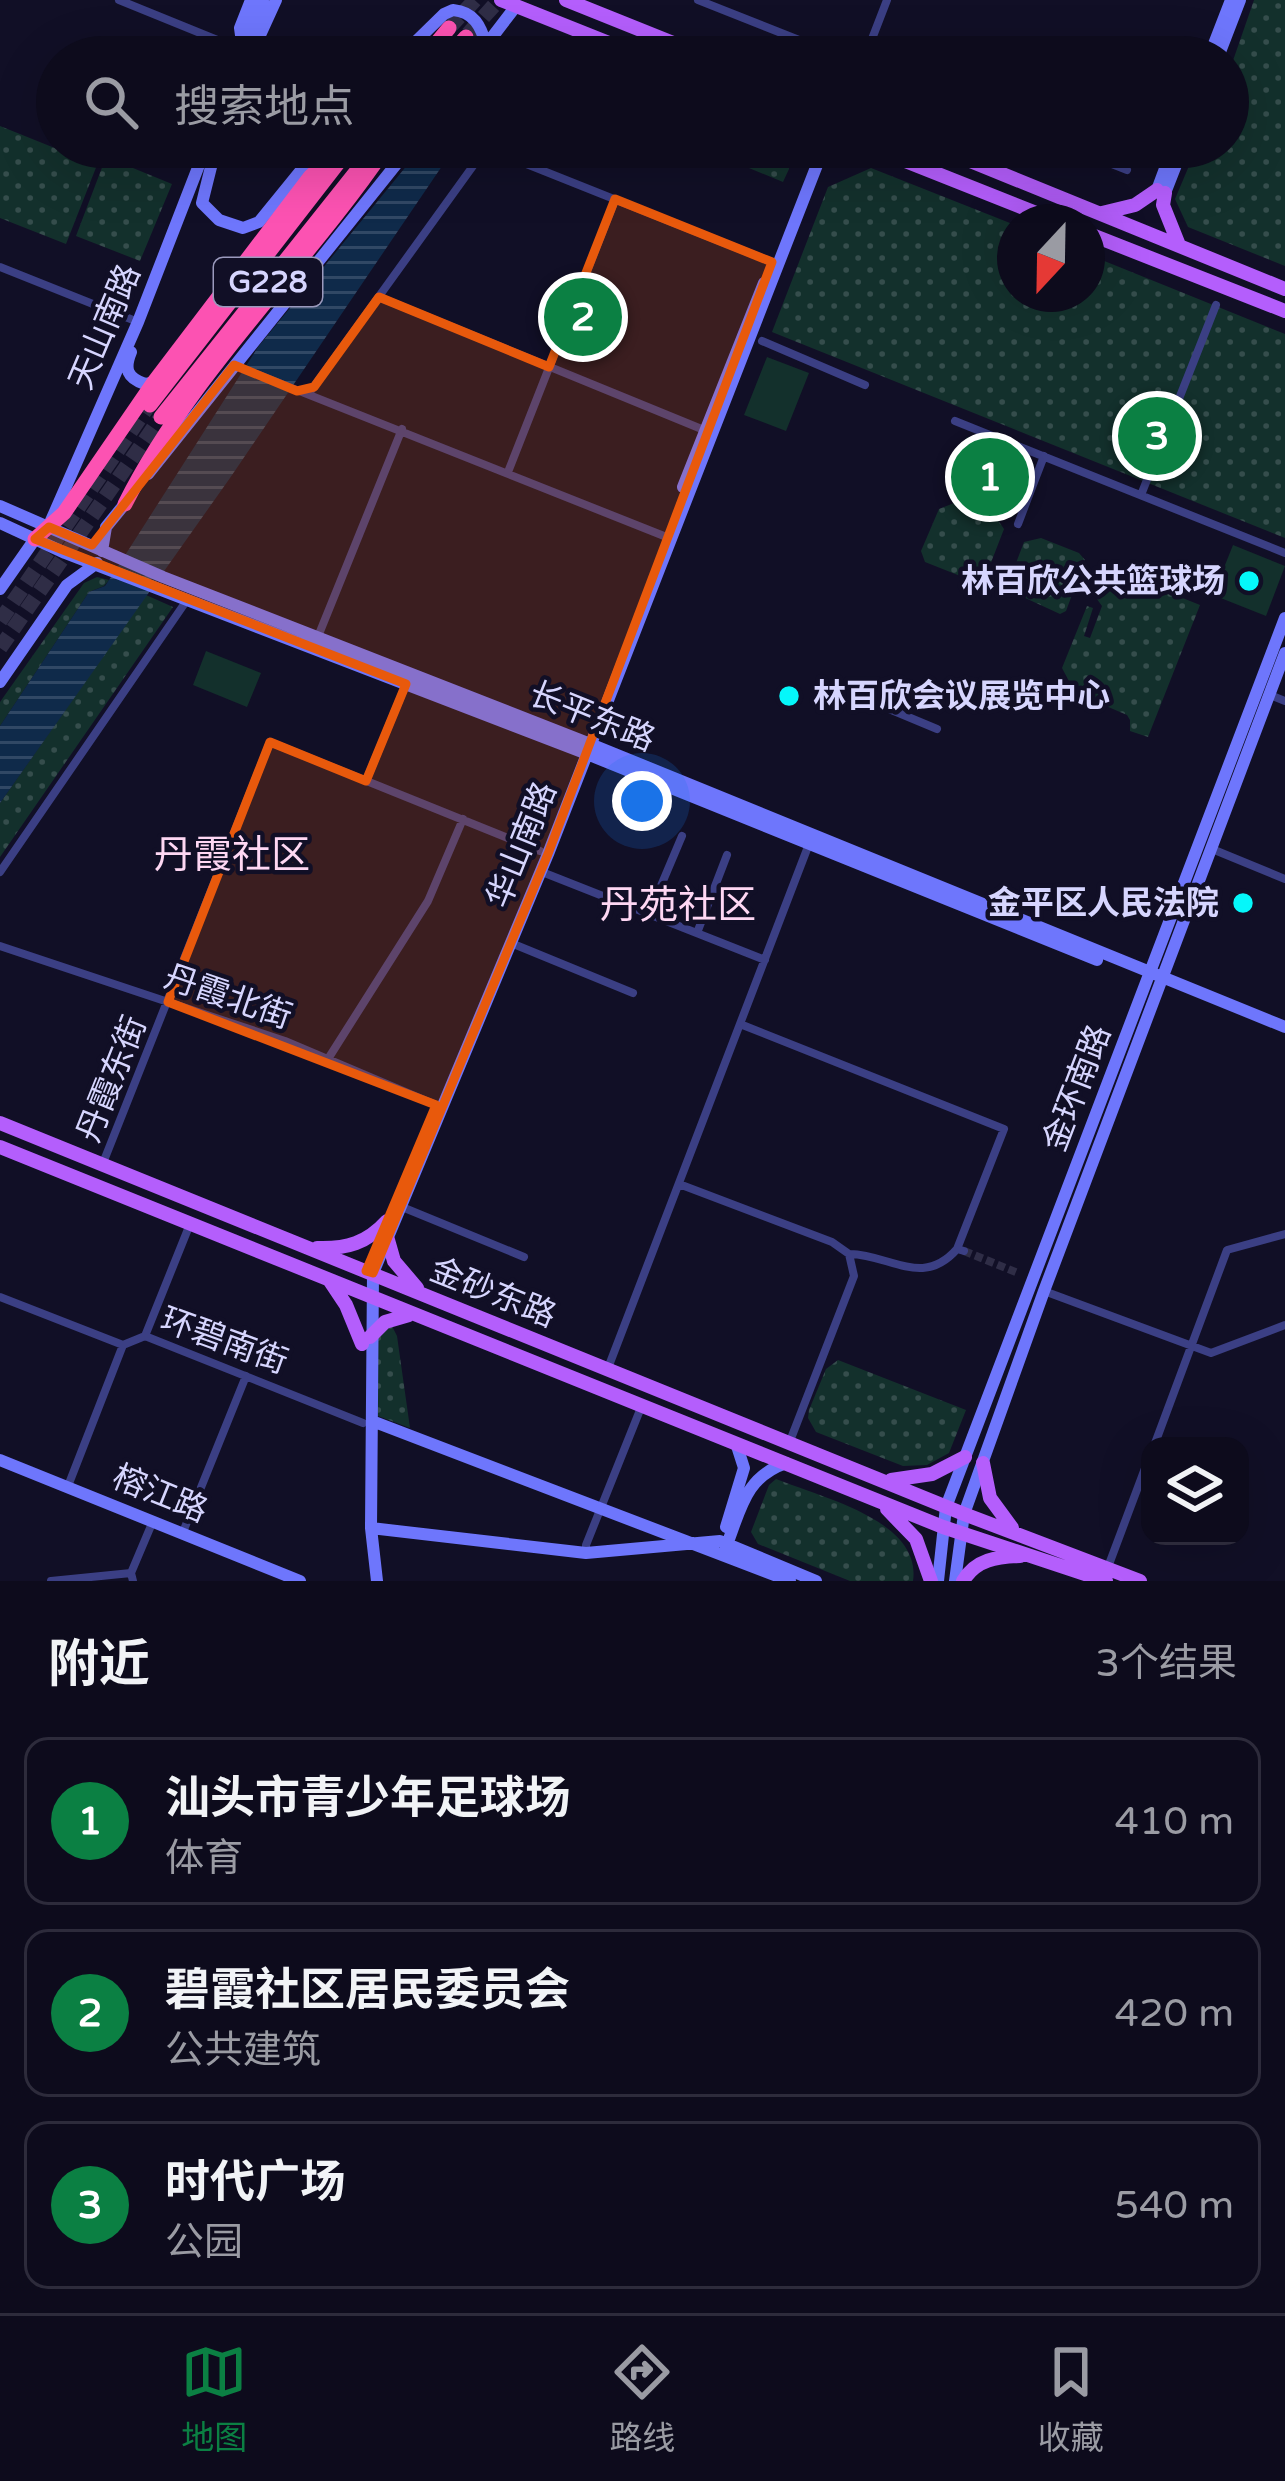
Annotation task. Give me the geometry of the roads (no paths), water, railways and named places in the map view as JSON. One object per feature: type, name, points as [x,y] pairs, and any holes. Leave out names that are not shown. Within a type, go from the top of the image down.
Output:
[{"type":"highway","points":[[442,36],[449,28]]},
{"type":"highway","points":[[35,539],[64,513],[154,382],[320,168]]},
{"type":"highway","name":"G228","points":[[335,168],[154,413],[358,168]]},
{"type":"highway","points":[[125,503],[224,354],[372,168]]},
{"type":"main road","points":[[566,0],[601,7],[663,36]]},
{"type":"main road","points":[[509,3],[592,36]]},
{"type":"main road","points":[[923,168],[1014,204]]},
{"type":"main road","points":[[988,168],[1078,204]]},
{"type":"main road","points":[[1105,212],[1136,205],[1161,192],[1179,245]]},
{"type":"main road","points":[[1105,215],[1285,290]]},
{"type":"main road","points":[[1105,240],[1285,311]]},
{"type":"main road","name":"金砂东路","points":[[0,1123],[1021,1535],[1107,1575]]},
{"type":"main road","name":"金砂东路","points":[[0,1147],[943,1527],[1107,1575]]},
{"type":"main road","points":[[304,1246],[324,1249],[358,1244],[372,1238],[387,1221]]},
{"type":"main road","points":[[388,1240],[394,1261],[426,1295]]},
{"type":"main road","points":[[330,1281],[366,1340],[385,1322],[409,1315]]},
{"type":"main road","points":[[881,1480],[932,1474],[965,1457]]},
{"type":"main road","points":[[983,1463],[990,1498],[1005,1522],[1021,1535]]},
{"type":"main road","points":[[879,1502],[916,1539],[934,1581]]},
{"type":"main road","points":[[959,1581],[977,1564],[998,1557],[1031,1556]]},
{"type":"main road","points":[[1107,1575],[1139,1581]]},
{"type":"street","points":[[119,0],[204,36]]},
{"type":"street","points":[[243,36],[240,28],[251,0]]},
{"type":"street","points":[[254,36],[263,0]]},
{"type":"street","points":[[258,36],[276,0]]},
{"type":"street","points":[[698,0],[789,36]]},
{"type":"street","points":[[873,36],[887,0]]},
{"type":"street","points":[[1216,36],[1231,0]]},
{"type":"street","points":[[1226,36],[1240,0]]},
{"type":"street","points":[[490,36],[509,3]]},
{"type":"street","points":[[421,36],[453,10],[473,17],[482,36]]},
{"type":"street","name":"天山南路","points":[[49,526],[203,168]]},
{"type":"street","name":"天山南路","points":[[154,382],[145,384],[130,377],[128,361],[204,168]]},
{"type":"street","points":[[208,168],[202,202],[219,220],[243,228],[259,222],[303,168]]},
{"type":"street","points":[[0,682],[68,585],[99,557],[106,527],[393,168]]},
{"type":"street","points":[[310,392],[472,168]]},
{"type":"street","points":[[537,168],[772,262]]},
{"type":"street","name":"华山南路","points":[[370,1272],[388,1240],[541,871],[664,536],[811,168]]},
{"type":"street","name":"华山南路","points":[[372,1581],[366,1340],[370,1272],[387,1221],[585,748],[812,168]]},
{"type":"street","points":[[1122,168],[1127,170]]},
{"type":"street","points":[[1161,192],[1167,168]]},
{"type":"street","points":[[1161,192],[1173,168]]},
{"type":"street","points":[[508,472],[615,199]]},
{"type":"street","points":[[0,267],[138,322]]},
{"type":"street","points":[[379,297],[706,430]]},
{"type":"street","points":[[1141,495],[1216,305]]},
{"type":"street","points":[[762,341],[865,385]]},
{"type":"street","points":[[237,366],[664,536]]},
{"type":"street","points":[[955,421],[1285,553]]},
{"type":"street","points":[[316,642],[402,429]]},
{"type":"street","points":[[1018,524],[1045,456]]},
{"type":"street","name":"长平东路","points":[[0,506],[49,526],[99,557]]},
{"type":"street","name":"长平东路","points":[[0,524],[99,557],[316,642],[1156,979]]},
{"type":"street","points":[[0,589],[35,539]]},
{"type":"street","name":"长平东路","points":[[160,582],[188,599],[316,642],[406,684],[585,748],[809,844],[1156,979]]},
{"type":"street","points":[[0,872],[188,599]]},
{"type":"street","name":"金环南路","points":[[959,1581],[964,1514],[1285,618]]},
{"type":"street","name":"金环南路","points":[[934,1581],[946,1507],[1028,1277],[1212,849],[1285,653]]},
{"type":"street","points":[[406,684],[366,781],[540,851]]},
{"type":"street","points":[[854,694],[937,729]]},
{"type":"street","points":[[1270,695],[1285,701]]},
{"type":"street","name":"丹霞东街","points":[[103,1165],[270,742],[366,781]]},
{"type":"street","points":[[328,1059],[428,901],[463,819]]},
{"type":"street","points":[[649,914],[682,836]]},
{"type":"street","points":[[608,1369],[809,844]]},
{"type":"street","points":[[1212,849],[1285,878]]},
{"type":"street","points":[[697,933],[728,855]]},
{"type":"street","points":[[541,871],[765,960]]},
{"type":"street","points":[[511,943],[633,993]]},
{"type":"street","name":"丹霞北街","points":[[0,946],[328,1059],[436,1105]]},
{"type":"street","points":[[1156,979],[1285,1030]]},
{"type":"street","points":[[679,1184],[832,1242],[849,1254],[867,1254],[910,1269],[944,1264],[961,1250],[1004,1129],[740,1024]]},
{"type":"street","points":[[402,1207],[524,1257]]},
{"type":"street","points":[[145,1336],[190,1224]]},
{"type":"street","points":[[1157,1437],[1227,1250],[1285,1234]]},
{"type":"street","points":[[789,1443],[854,1276],[849,1254]]},
{"type":"street","points":[[1044,1291],[1211,1353],[1285,1325]]},
{"type":"street","name":"环碧南街","points":[[0,1297],[123,1346],[145,1336],[368,1422],[816,1581]]},
{"type":"street","points":[[68,1486],[123,1346]]},
{"type":"street","points":[[182,1532],[246,1376]]},
{"type":"street","points":[[586,1553],[642,1405]]},
{"type":"street","name":"华山南路","points":[[368,1422],[363,1528],[372,1581]]},
{"type":"street","points":[[722,1547],[742,1483],[743,1459],[736,1443]]},
{"type":"street","name":"榕江路","points":[[0,1460],[300,1581]]},
{"type":"street","points":[[722,1547],[752,1485],[765,1470],[786,1463]]},
{"type":"street","points":[[1107,1575],[1141,1481]]},
{"type":"street","points":[[51,1581],[132,1577],[153,1520]]},
{"type":"street","points":[[371,1528],[586,1553],[694,1541]]},
{"type":"street","name":"环碧南街","points":[[722,1547],[790,1581]]},
{"type":"water","points":[[405,168],[441,168],[230,478],[0,803],[0,726],[89,592],[105,586],[258,347]]},
{"type":"tunnel","points":[[449,28],[475,0]]},
{"type":"tunnel","points":[[468,34],[499,0]]},
{"type":"tunnel","points":[[0,621],[147,408]]},
{"type":"tunnel","points":[[0,648],[161,417]]},
{"type":"tunnel","points":[[964,1251],[1018,1273]]},
{"type":"place","name":"碧霞社区居民委员会","points":[[583,317]]},
{"type":"place","name":"时代广场","points":[[1157,436]]},
{"type":"place","name":"汕头市青少年足球场","points":[[990,477]]},
{"type":"place","name":"林百欣公共篮球场","points":[[1249,581]]},
{"type":"place","name":"林百欣会议展览中心","points":[[789,696]]},
{"type":"place","name":"金平区人民法院","points":[[1243,903]]},
{"type":"district","name":"丹霞社区","points":[[232,855]]},
{"type":"district","name":"丹苑社区","points":[[678,905]]}]
